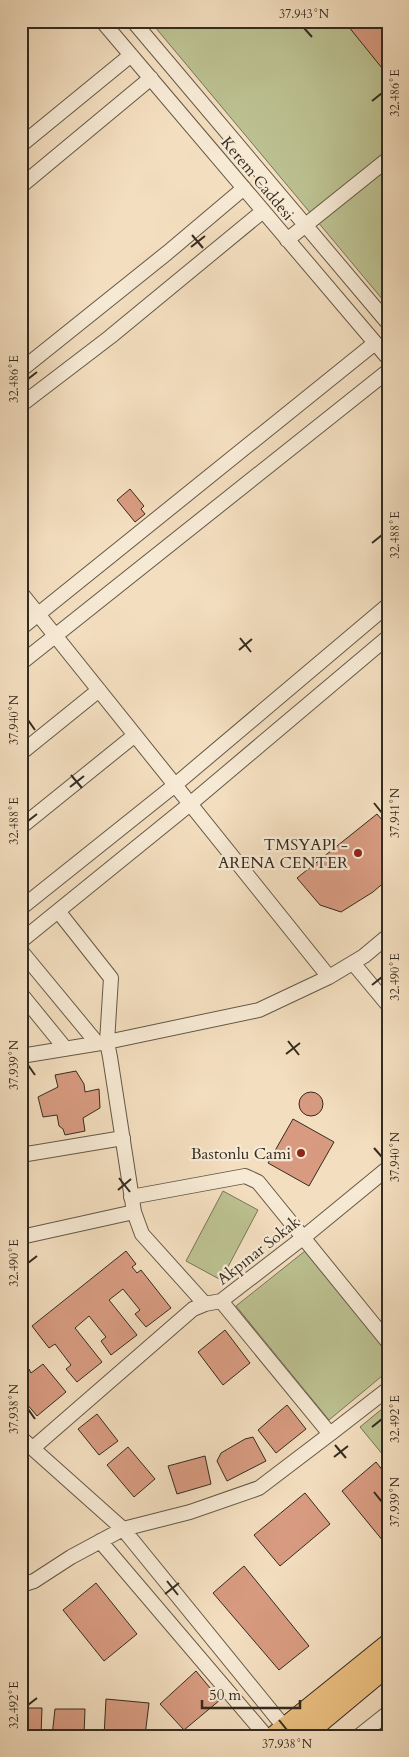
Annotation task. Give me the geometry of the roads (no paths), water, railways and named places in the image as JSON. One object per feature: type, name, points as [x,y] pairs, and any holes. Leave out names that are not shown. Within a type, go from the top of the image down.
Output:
[{"type":"main road","points":[[280,1732],[388,1644]]},
{"type":"main road","points":[[304,1736],[388,1666]]},
{"type":"street","name":"Kerem Caddesi","points":[[102,21],[388,358]]},
{"type":"street","name":"Kerem Caddesi","points":[[133,21],[388,323]]},
{"type":"street","points":[[21,145],[131,55]]},
{"type":"street","points":[[21,186],[151,78]]},
{"type":"street","points":[[287,240],[388,159]]},
{"type":"street","points":[[21,370],[167,253],[244,188]]},
{"type":"street","points":[[21,405],[110,337],[263,211]]},
{"type":"street","points":[[21,628],[375,343]]},
{"type":"street","points":[[21,663],[388,371]]},
{"type":"street","points":[[21,593],[329,977]]},
{"type":"street","points":[[21,908],[175,785],[388,605]]},
{"type":"street","points":[[21,941],[190,804],[388,637]]},
{"type":"street","points":[[21,753],[99,690]]},
{"type":"street","points":[[21,827],[135,735]]},
{"type":"street","points":[[58,911],[111,978],[102,1043],[123,1138],[134,1212],[142,1234],[205,1304]]},
{"type":"street","points":[[21,1056],[102,1043],[259,1010],[329,977],[364,956],[388,936]]},
{"type":"street","points":[[21,951],[102,1043]]},
{"type":"street","points":[[353,963],[388,1005]]},
{"type":"street","points":[[21,994],[65,1048]]},
{"type":"street","points":[[21,1155],[123,1138]]},
{"type":"street","name":"Akpınar Sokak","points":[[33,1448],[193,1309],[205,1304],[221,1301],[304,1237],[388,1168]]},
{"type":"street","points":[[131,1196],[245,1176],[258,1182],[388,1342]]},
{"type":"street","points":[[21,1237],[134,1212]]},
{"type":"street","points":[[221,1301],[330,1434]]},
{"type":"street","points":[[21,1585],[34,1581],[71,1556],[122,1529],[190,1512],[259,1488],[388,1389]]},
{"type":"street","points":[[21,1438],[122,1529],[280,1732]]},
{"type":"street","points":[[100,1541],[266,1736]]},
{"type":"street","points":[[358,1736],[375,1731],[388,1712]]},
{"type":"place","name":"TMSYAPI - ARENA CENTER","points":[[358,853]]},
{"type":"place","name":"Bastonlu Cami","points":[[301,1153]]}]
